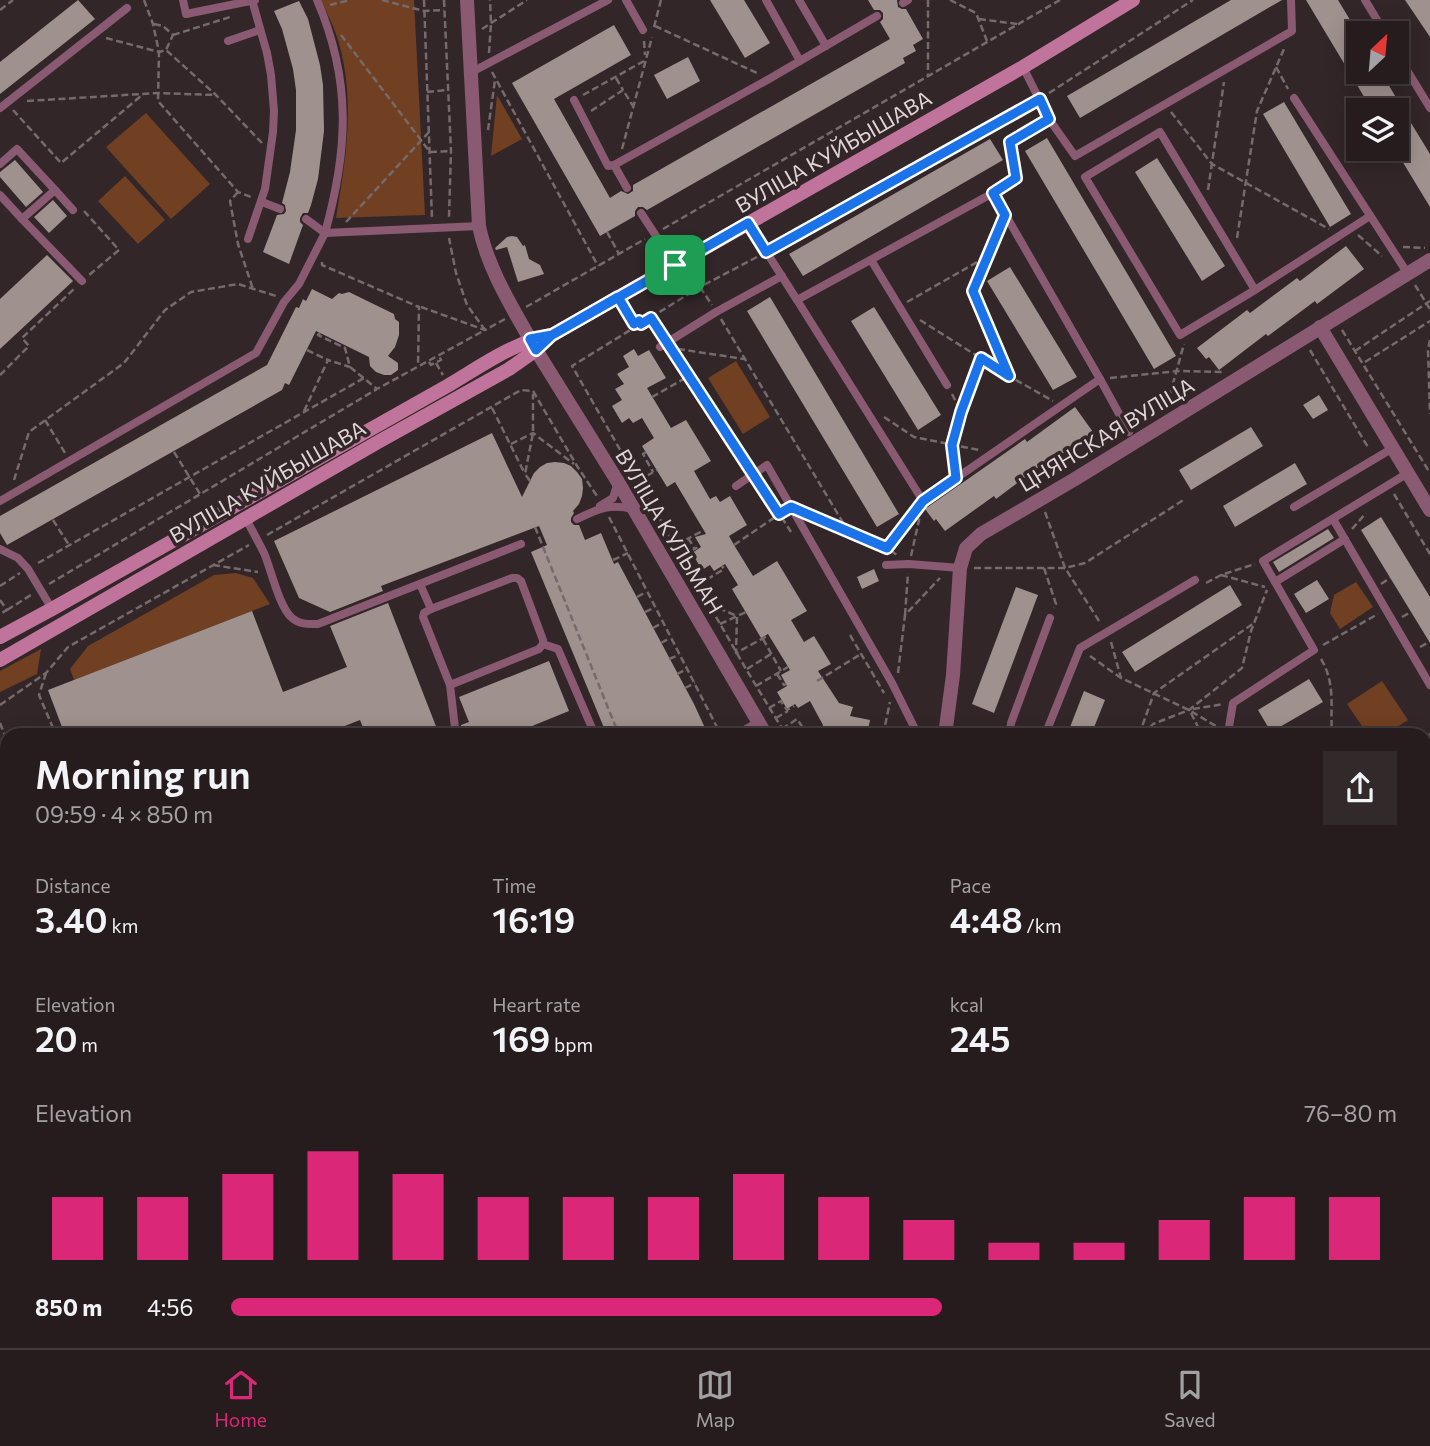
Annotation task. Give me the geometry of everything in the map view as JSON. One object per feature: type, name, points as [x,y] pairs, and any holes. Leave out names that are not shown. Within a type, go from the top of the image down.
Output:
[{"type":"main road","name":"ВУЛІЦА КУЙБЫШАВА","points":[[0,637],[500,354],[533,345],[552,335],[1023,67],[1133,0]]},
{"type":"main road","name":"ВУЛІЦА КУЙБЫШАВА","points":[[0,660],[509,369],[533,345]]},
{"type":"street","name":"ВУЛІЦА КУЛЬМАН","points":[[467,0],[481,238],[497,277],[533,345],[618,482],[760,728]]},
{"type":"street","name":"ЦНЯНСКАЯ ВУЛІЦА","points":[[946,728],[953,675],[955,568],[966,548],[981,534],[1430,260]]},
{"type":"street","points":[[1320,327],[1430,510]]},
{"type":"lane","points":[[183,0],[186,14],[253,0],[267,53],[274,111],[271,153],[262,202],[248,239]]},
{"type":"lane","points":[[470,74],[608,0]]},
{"type":"lane","points":[[626,0],[643,30]]},
{"type":"lane","points":[[766,0],[800,61]]},
{"type":"lane","points":[[799,0],[826,46]]},
{"type":"lane","points":[[1023,67],[1049,119],[1076,156],[1292,31],[1291,0]]},
{"type":"lane","points":[[1365,0],[1378,21]]},
{"type":"lane","points":[[0,502],[257,353],[285,300],[299,284],[325,233],[340,171],[344,111],[338,60],[318,3]]},
{"type":"lane","points":[[3,105],[127,8]]},
{"type":"lane","points":[[574,100],[608,166],[769,79],[877,16]]},
{"type":"lane","points":[[228,41],[260,30]]},
{"type":"lane","points":[[1409,73],[1430,108]]},
{"type":"lane","points":[[1294,98],[1408,274]]},
{"type":"lane","points":[[797,300],[1016,178],[1010,142],[1049,119]]},
{"type":"lane","points":[[1255,290],[1160,132],[1085,177],[1180,335],[1255,290],[1370,216]]},
{"type":"lane","points":[[0,164],[17,149],[73,210]]},
{"type":"lane","points":[[616,163],[627,188]]},
{"type":"lane","points":[[22,219],[55,190]]},
{"type":"lane","points":[[993,193],[1129,432]]},
{"type":"lane","points":[[0,195],[82,281]]},
{"type":"lane","points":[[262,202],[280,209]]},
{"type":"lane","points":[[641,213],[675,265]]},
{"type":"lane","points":[[306,219],[325,233],[479,226]]},
{"type":"lane","points":[[748,223],[923,501],[1100,379]]},
{"type":"lane","points":[[871,260],[947,385]]},
{"type":"lane","points":[[664,345],[716,312],[782,276]]},
{"type":"lane","points":[[1294,507],[1393,448]]},
{"type":"lane","points":[[736,486],[767,465],[892,683],[914,728]]},
{"type":"lane","points":[[1228,728],[1233,702],[1314,650],[1263,561],[1408,473]]},
{"type":"lane","points":[[576,518],[603,506],[613,498],[618,482]]},
{"type":"lane","points":[[603,506],[619,505],[633,509]]},
{"type":"lane","points":[[246,519],[289,614],[294,620],[308,624],[318,624],[521,544]]},
{"type":"lane","points":[[1333,519],[1348,536],[1430,685]]},
{"type":"lane","points":[[1275,582],[1348,536]]},
{"type":"lane","points":[[0,549],[18,558],[28,569],[52,609]]},
{"type":"lane","points":[[887,565],[955,568]]},
{"type":"lane","points":[[450,685],[543,645],[544,640],[521,581],[517,578],[426,611],[423,617],[450,685],[455,728]]},
{"type":"lane","points":[[1048,728],[1080,648],[1195,580]]},
{"type":"lane","points":[[420,584],[431,609]]},
{"type":"lane","points":[[1011,728],[1050,618]]},
{"type":"lane","points":[[543,645],[558,649],[592,728]]},
{"type":"path","points":[[0,10],[13,0]]},
{"type":"path","points":[[144,0],[159,52],[158,101],[238,192],[262,202]]},
{"type":"path","points":[[318,3],[350,0]]},
{"type":"path","points":[[382,0],[424,11],[444,9]]},
{"type":"path","points":[[424,0],[433,228]]},
{"type":"path","points":[[444,0],[451,151],[448,228],[456,273],[467,305],[485,330]]},
{"type":"path","points":[[490,0],[488,64],[598,266]]},
{"type":"path","points":[[445,48],[468,39],[527,0]]},
{"type":"path","points":[[616,163],[661,0]]},
{"type":"path","points":[[928,0],[928,76]]},
{"type":"path","points":[[950,0],[976,13],[988,42]]},
{"type":"path","points":[[521,310],[1060,0]]},
{"type":"path","points":[[781,728],[572,366],[700,287],[1040,99],[1194,0]]},
{"type":"path","points":[[92,34],[159,52],[166,50],[173,35],[232,17]]},
{"type":"path","points":[[646,17],[655,25],[769,79]]},
{"type":"path","points":[[979,19],[1019,24]]},
{"type":"path","points":[[153,24],[163,26],[173,35]]},
{"type":"path","points":[[337,29],[430,152]]},
{"type":"path","points":[[643,30],[646,60]]},
{"type":"path","points":[[1234,255],[1257,111],[1292,31]]},
{"type":"path","points":[[166,50],[216,95],[271,153]]},
{"type":"path","points":[[574,100],[646,60]]},
{"type":"path","points":[[1276,67],[1294,98]]},
{"type":"path","points":[[1205,207],[1226,69]]},
{"type":"path","points":[[616,76],[633,106]]},
{"type":"path","points":[[488,132],[495,79]]},
{"type":"path","points":[[427,92],[447,90]]},
{"type":"path","points":[[582,116],[623,90]]},
{"type":"path","points":[[3,105],[158,93],[216,95]]},
{"type":"path","points":[[3,105],[61,163],[142,94]]},
{"type":"path","points":[[1165,104],[1212,164],[1340,235]]},
{"type":"path","points":[[429,132],[342,226],[325,233],[322,265],[419,307],[485,330]]},
{"type":"path","points":[[430,152],[451,151]]},
{"type":"path","points":[[1005,215],[973,291],[1009,376]]},
{"type":"path","points":[[1351,228],[1390,263]]},
{"type":"path","points":[[607,232],[619,254]]},
{"type":"path","points":[[1389,246],[1430,248]]},
{"type":"path","points":[[986,257],[899,306],[1061,406]]},
{"type":"path","points":[[1408,274],[1430,309]]},
{"type":"path","points":[[9,497],[29,432],[124,363],[165,310],[191,292],[237,284],[285,300]]},
{"type":"path","points":[[700,287],[848,531]]},
{"type":"path","points":[[618,297],[634,324]]},
{"type":"path","points":[[1355,351],[1428,302]]},
{"type":"path","points":[[418,367],[419,307]]},
{"type":"path","points":[[651,318],[664,345]]},
{"type":"path","points":[[1335,318],[1430,473]]},
{"type":"path","points":[[0,614],[377,389],[505,319]]},
{"type":"path","points":[[632,330],[630,326],[639,321],[641,324]]},
{"type":"path","points":[[1347,373],[1430,321]]},
{"type":"path","points":[[1166,408],[1187,331]]},
{"type":"path","points":[[320,333],[318,335],[345,348],[350,367]]},
{"type":"path","points":[[1303,337],[1374,459]]},
{"type":"path","points":[[1430,340],[1430,414]]},
{"type":"path","points":[[1429,352],[1430,346]]},
{"type":"path","points":[[746,360],[671,348],[793,534]]},
{"type":"path","points":[[307,349],[350,367],[377,389]]},
{"type":"path","points":[[956,478],[952,445],[981,358]]},
{"type":"path","points":[[303,411],[328,360]]},
{"type":"path","points":[[1100,379],[1178,371],[1225,372]]},
{"type":"path","points":[[652,397],[689,376]]},
{"type":"path","points":[[0,586],[189,475],[364,378]]},
{"type":"path","points":[[947,385],[961,412]]},
{"type":"path","points":[[0,705],[46,673],[68,647],[521,390],[533,391]]},
{"type":"path","points":[[525,474],[533,433],[533,391]]},
{"type":"path","points":[[533,391],[603,506],[717,728]]},
{"type":"path","points":[[492,407],[530,481]]},
{"type":"path","points":[[883,416],[914,437],[993,453]]},
{"type":"path","points":[[45,421],[70,461]]},
{"type":"path","points":[[511,444],[533,433]]},
{"type":"path","points":[[533,433],[577,466]]},
{"type":"path","points":[[174,452],[200,494]]},
{"type":"path","points":[[638,481],[655,471],[643,454],[646,452]]},
{"type":"path","points":[[1389,485],[1430,554]]},
{"type":"path","points":[[1040,499],[1065,568],[1107,633],[1121,678]]},
{"type":"path","points":[[898,665],[905,615],[955,568],[1065,568],[1084,562],[1185,499]]},
{"type":"path","points":[[734,545],[791,507],[887,548],[923,501]]},
{"type":"path","points":[[1348,536],[1372,505]]},
{"type":"path","points":[[53,520],[69,545]]},
{"type":"path","points":[[535,527],[617,728]]},
{"type":"path","points":[[675,546],[704,530]]},
{"type":"path","points":[[688,538],[695,549]]},
{"type":"path","points":[[681,556],[700,546]]},
{"type":"path","points":[[613,560],[628,553]]},
{"type":"path","points":[[213,565],[271,573]]},
{"type":"path","points":[[698,585],[723,569],[722,566]]},
{"type":"path","points":[[1044,568],[1056,604],[1050,618]]},
{"type":"path","points":[[1189,710],[1242,668],[1251,632],[1268,588],[1221,575]]},
{"type":"path","points":[[637,597],[648,592]]},
{"type":"path","points":[[0,600],[7,610]]},
{"type":"path","points":[[709,604],[737,616]]},
{"type":"path","points":[[645,612],[655,607]]},
{"type":"path","points":[[1332,728],[1332,689],[1327,670],[1314,650],[1386,609]]},
{"type":"path","points":[[720,624],[746,612]]},
{"type":"path","points":[[736,653],[737,616]]},
{"type":"path","points":[[1143,728],[1154,693],[1257,621]]},
{"type":"path","points":[[653,628],[663,622]]},
{"type":"path","points":[[736,653],[769,635]]},
{"type":"path","points":[[661,643],[671,638]]},
{"type":"path","points":[[763,639],[784,685],[786,684]]},
{"type":"path","points":[[1080,648],[1121,678],[1189,710],[1218,728]]},
{"type":"path","points":[[669,659],[680,654]]},
{"type":"path","points":[[746,669],[771,654]]},
{"type":"path","points":[[817,681],[862,654]]},
{"type":"path","points":[[756,686],[788,667]]},
{"type":"path","points":[[677,674],[687,669]]},
{"type":"path","points":[[46,673],[39,695],[52,728]]},
{"type":"path","points":[[685,688],[695,684]]},
{"type":"path","points":[[769,708],[781,701],[787,710],[795,706],[775,718]]},
{"type":"path","points":[[1149,728],[1189,710],[1233,702]]},
{"type":"path","points":[[1189,710],[1198,728]]},
{"type":"path","points":[[784,728],[797,719],[803,728]]},
{"type":"path","points":[[576,728],[583,725]]},
{"type":"shaded area","points":[[321,0],[414,0],[425,215],[336,218],[348,129],[347,85],[338,40]]},
{"type":"shaded area","points":[[497,95],[522,139],[491,156]]},
{"type":"shaded area","points":[[146,113],[210,184],[171,219],[106,147]]},
{"type":"shaded area","points":[[125,176],[165,220],[138,244],[98,201]]},
{"type":"shaded area","points":[[736,361],[770,417],[743,434],[708,378]]},
{"type":"shaded area","points":[[236,573],[253,578],[270,604],[74,680],[70,669],[88,646],[214,575]]},
{"type":"shaded area","points":[[1356,582],[1373,607],[1340,629],[1330,613],[1334,595]]},
{"type":"shaded area","points":[[41,649],[37,674],[0,692],[0,671]]},
{"type":"shaded area","points":[[1382,681],[1408,720],[1396,728],[1363,728],[1347,704]]},
{"type":"building","points":[[78,0],[95,19],[0,94],[0,62]]},
{"type":"building","points":[[710,0],[744,0],[770,43],[745,58]]},
{"type":"building","points":[[868,0],[897,0],[898,7],[906,9],[923,39],[913,45],[916,51],[903,58],[905,63],[647,210],[638,207],[635,216],[600,236],[512,83],[614,25],[631,55],[554,99],[610,198],[621,191],[628,194],[633,191],[633,185],[890,39],[880,22],[883,13],[874,10]]},
{"type":"building","points":[[1231,0],[1282,0],[1080,118],[1067,96]]},
{"type":"building","points":[[1306,0],[1338,0],[1351,21],[1346,21],[1346,67]]},
{"type":"building","points":[[1405,0],[1430,0],[1430,37]]},
{"type":"building","points":[[299,1],[308,19],[320,65],[324,131],[318,179],[308,213],[303,213],[300,218],[303,225],[289,264],[263,252],[277,215],[286,211],[282,203],[296,130],[293,69],[274,11]]},
{"type":"building","points":[[688,57],[700,81],[667,99],[654,75]]},
{"type":"building","points":[[1356,84],[1388,84],[1397,98],[1365,98]]},
{"type":"building","points":[[1284,102],[1351,214],[1330,227],[1263,114]]},
{"type":"building","points":[[1409,119],[1430,154],[1430,207],[1402,161],[1409,161]]},
{"type":"building","points":[[1047,138],[1176,356],[1154,369],[1025,151]]},
{"type":"building","points":[[990,139],[1003,160],[803,276],[789,254]]},
{"type":"building","points":[[1157,158],[1225,266],[1202,281],[1135,172]]},
{"type":"building","points":[[15,160],[43,192],[26,207],[0,177],[0,172]]},
{"type":"building","points":[[53,200],[67,216],[49,233],[34,217]]},
{"type":"building","points":[[512,236],[525,245],[529,259],[540,265],[544,274],[518,282],[507,247],[495,248]]},
{"type":"building","points":[[1346,246],[1364,269],[1317,304],[1315,301],[1219,370],[1209,357],[1206,359],[1197,348],[1247,310],[1250,313],[1297,278],[1300,281]]},
{"type":"building","points":[[47,255],[73,281],[0,349],[0,299]]},
{"type":"building","points":[[1010,267],[1077,377],[1053,390],[987,281]]},
{"type":"building","points":[[312,289],[332,299],[339,293],[349,292],[394,314],[399,322],[399,335],[388,356],[398,363],[398,370],[391,375],[376,372],[370,366],[369,357],[316,331],[289,385],[285,383],[282,390],[7,545],[0,533],[0,516],[267,365],[296,307],[299,308],[303,299],[306,301]]},
{"type":"building","points":[[770,297],[899,514],[877,527],[747,311]]},
{"type":"building","points":[[874,307],[941,415],[918,430],[851,321]]},
{"type":"building","points":[[634,349],[638,356],[649,350],[666,378],[647,388],[671,428],[686,420],[711,461],[694,471],[710,499],[716,496],[720,502],[730,496],[747,525],[729,536],[734,545],[753,576],[777,561],[807,611],[791,620],[804,642],[814,636],[831,664],[818,671],[839,703],[853,707],[850,716],[870,720],[868,728],[822,728],[810,701],[798,708],[795,704],[787,709],[777,692],[787,686],[781,675],[790,670],[768,634],[761,638],[732,589],[738,585],[725,564],[714,571],[710,565],[702,570],[692,553],[701,547],[695,537],[706,534],[675,482],[667,487],[642,446],[654,438],[642,418],[633,423],[629,418],[622,423],[612,406],[622,400],[615,389],[624,384],[617,374],[629,367],[623,356]]},
{"type":"building","points":[[1319,395],[1328,410],[1313,419],[1303,405]]},
{"type":"building","points":[[1075,407],[1093,432],[1045,466],[1043,464],[996,499],[994,496],[945,531],[925,509],[1025,439],[1027,442]]},
{"type":"building","points":[[1251,427],[1263,446],[1191,490],[1179,470]]},
{"type":"building","points":[[492,433],[522,497],[540,467],[555,462],[571,466],[582,479],[583,488],[571,522],[579,525],[585,540],[601,533],[614,564],[618,562],[705,728],[604,728],[531,552],[547,545],[539,526],[381,586],[383,591],[330,612],[299,598],[274,541]]},
{"type":"building","points":[[1295,463],[1307,484],[1235,527],[1223,506]]},
{"type":"building","points":[[1381,517],[1430,597],[1430,643],[1361,530]]},
{"type":"building","points":[[1328,529],[1334,538],[1279,572],[1273,562]]},
{"type":"building","points":[[874,569],[879,581],[862,589],[857,577]]},
{"type":"building","points":[[1317,580],[1329,599],[1306,613],[1294,594]]},
{"type":"building","points":[[1230,585],[1242,605],[1135,672],[1122,652]]},
{"type":"building","points":[[1016,587],[1038,595],[994,713],[972,704]]},
{"type":"building","points":[[388,603],[437,728],[363,728],[360,720],[340,728],[62,728],[48,690],[252,611],[283,692],[347,667],[330,626]]},
{"type":"building","points":[[549,661],[569,711],[527,728],[461,728],[461,725],[469,722],[459,697]]},
{"type":"building","points":[[1309,679],[1323,702],[1278,728],[1269,728],[1258,710]]},
{"type":"building","points":[[1084,691],[1105,700],[1094,728],[1070,728]]},
{"type":"route","points":[[675,265],[554,334],[552,335],[530,339],[536,350],[552,335],[618,297],[634,324],[639,321],[641,324],[651,318],[779,514],[791,507],[887,548],[923,501],[956,478],[952,445],[981,358],[1009,376],[973,291],[1005,215],[993,193],[1016,178],[1010,142],[1049,119],[1040,99],[766,252],[748,223],[675,265]]}]
